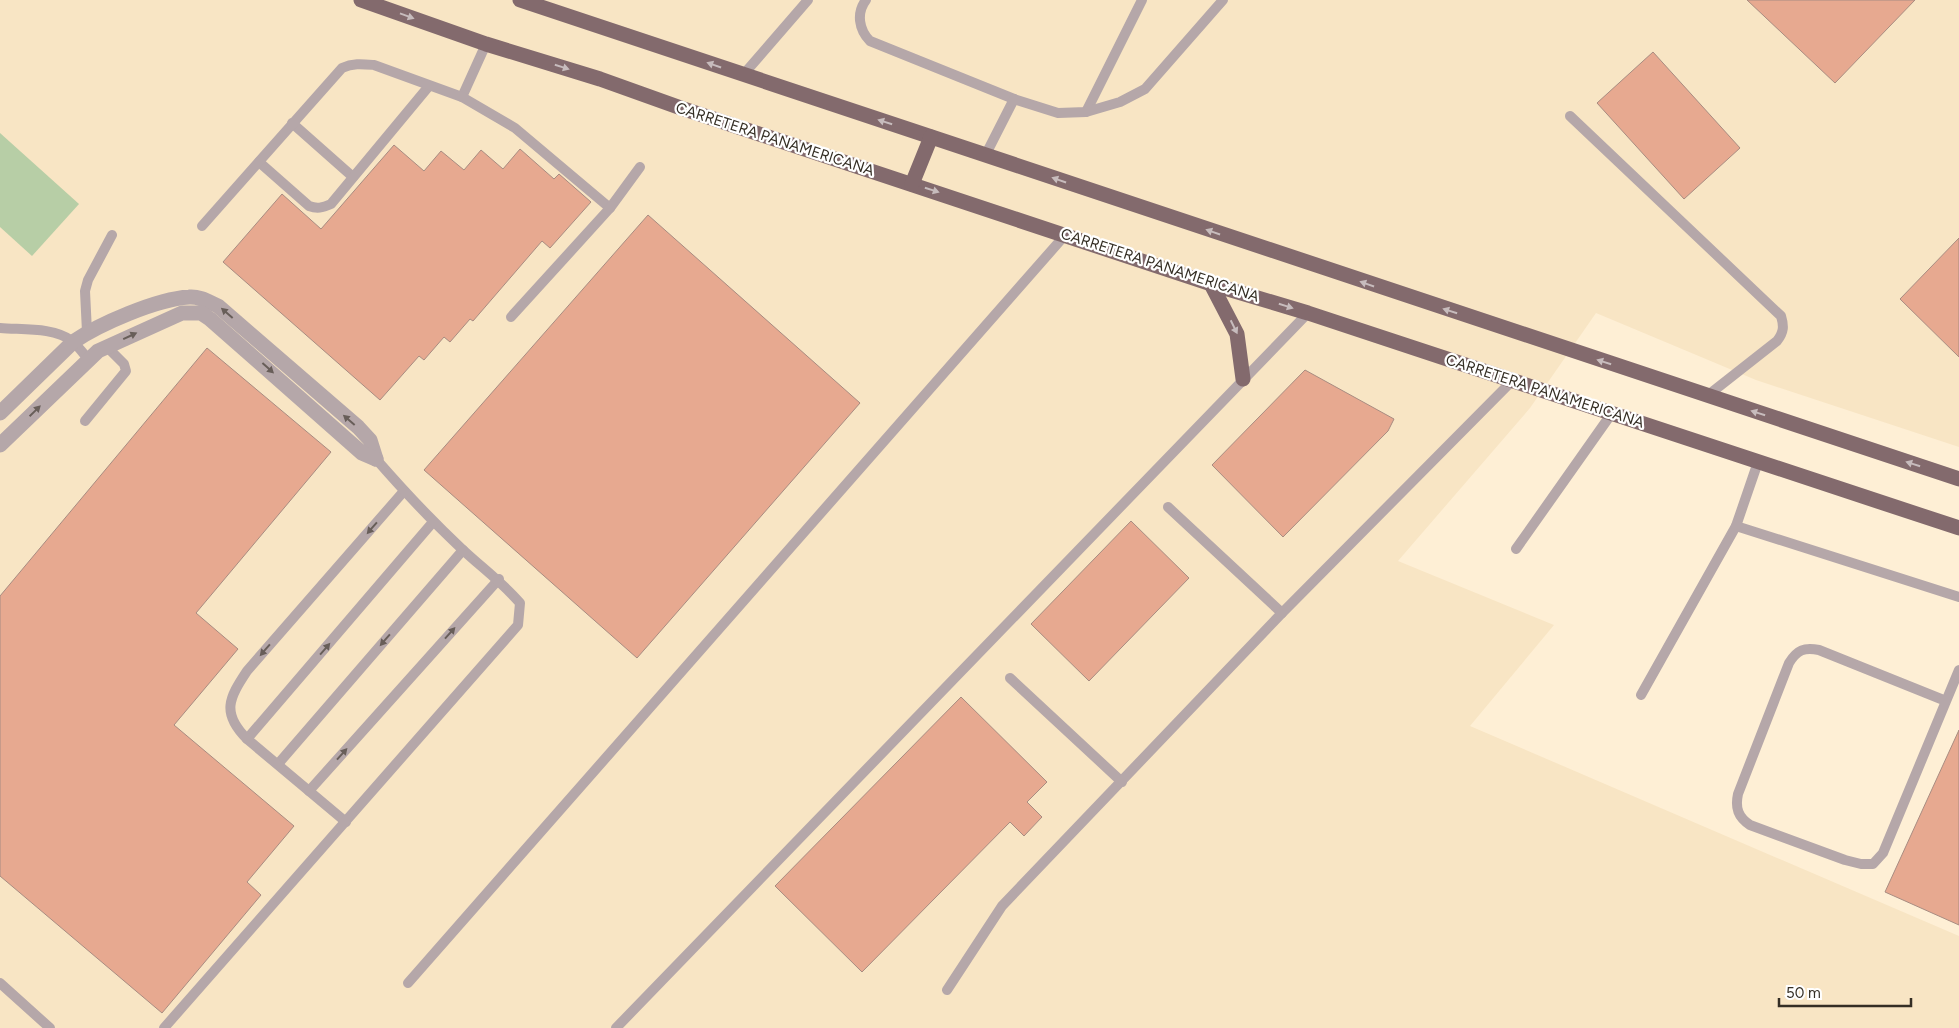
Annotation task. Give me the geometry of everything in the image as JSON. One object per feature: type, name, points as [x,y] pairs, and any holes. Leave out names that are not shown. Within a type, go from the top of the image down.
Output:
[{"type":"main road","name":"CARRETERA PANAMERICANA","points":[[361,0],[486,44],[600,79],[1211,284],[1308,313],[1959,528]]},
{"type":"main road","points":[[520,0],[1959,479]]},
{"type":"main road","points":[[912,184],[931,137]]},
{"type":"main road","points":[[1211,284],[1237,334],[1243,379]]},
{"type":"street","points":[[0,413],[73,342],[87,332],[152,306],[178,298],[191,297],[206,300],[218,306],[358,427],[370,440],[376,459]]},
{"type":"street","points":[[0,445],[88,359],[107,347],[182,313],[201,314],[210,318],[362,453],[376,459]]},
{"type":"lane","points":[[743,75],[808,0]]},
{"type":"lane","points":[[866,0],[862,5],[859,22],[863,35],[870,41],[1014,99],[1058,113],[1086,112],[1120,102],[1145,89],[1223,0]]},
{"type":"lane","points":[[1086,112],[1142,0]]},
{"type":"lane","points":[[462,96],[486,44]]},
{"type":"lane","points":[[202,226],[342,68],[351,64],[374,64],[429,86],[462,96],[515,128],[610,208]]},
{"type":"lane","points":[[259,162],[308,206],[316,208],[330,204],[429,86]]},
{"type":"lane","points":[[985,156],[1014,99]]},
{"type":"lane","points":[[1570,116],[1781,316],[1784,325],[1783,334],[1777,341],[1707,396]]},
{"type":"lane","points":[[292,123],[353,177]]},
{"type":"lane","points":[[511,317],[610,208],[640,166]]},
{"type":"lane","points":[[408,983],[1066,234]]},
{"type":"lane","points":[[87,332],[85,291],[88,280],[112,236]]},
{"type":"lane","points":[[616,1028],[1308,313]]},
{"type":"lane","points":[[0,328],[53,332],[73,342],[88,359]]},
{"type":"lane","points":[[85,421],[126,371],[124,364],[107,347]]},
{"type":"lane","points":[[947,990],[1002,906],[1282,612],[1513,380]]},
{"type":"lane","points":[[1516,549],[1612,413]]},
{"type":"lane","points":[[164,1028],[518,625],[520,603],[499,579],[463,550],[434,522],[376,459]]},
{"type":"lane","points":[[1641,695],[1736,526],[1758,462]]},
{"type":"lane","points":[[346,822],[247,739],[237,728],[232,719],[230,706],[232,693],[247,671],[404,491]]},
{"type":"lane","points":[[1168,507],[1282,612]]},
{"type":"lane","points":[[247,739],[434,522]]},
{"type":"lane","points":[[1736,526],[1959,597]]},
{"type":"lane","points":[[278,764],[463,550]]},
{"type":"lane","points":[[310,791],[499,579]]},
{"type":"lane","points":[[1946,701],[1820,650],[1810,648],[1801,650],[1796,653],[1789,663],[1738,794],[1738,812],[1742,820],[1750,825],[1845,860],[1861,864],[1873,864],[1883,853],[1959,670]]},
{"type":"lane","points":[[1010,678],[1122,782]]},
{"type":"lane","points":[[0,983],[50,1028]]},
{"type":"shaded area","points":[[0,0],[1959,0],[1959,447],[1756,380],[1596,313],[1530,408],[1398,561],[1554,625],[1470,726],[1959,936],[1959,1028],[0,1028]]},
{"type":"green space","points":[[0,133],[79,204],[32,256],[0,227]]},
{"type":"building","points":[[1747,0],[1915,0],[1835,83]]},
{"type":"building","points":[[1653,52],[1740,148],[1684,199],[1597,103]]},
{"type":"building","points":[[394,145],[424,171],[441,151],[464,170],[481,150],[503,169],[520,149],[554,179],[559,174],[591,202],[550,248],[542,241],[473,321],[470,319],[450,342],[444,337],[424,360],[419,356],[380,400],[223,262],[282,194],[321,229]]},
{"type":"building","points":[[648,215],[860,403],[637,658],[424,470]]},
{"type":"building","points":[[1959,238],[1959,357],[1900,299]]},
{"type":"building","points":[[207,348],[331,452],[196,613],[238,649],[174,725],[294,826],[247,882],[261,895],[162,1013],[0,876],[0,596]]},
{"type":"building","points":[[1305,370],[1394,419],[1388,431],[1283,537],[1212,465]]},
{"type":"building","points":[[1131,521],[1189,578],[1089,681],[1031,624]]},
{"type":"building","points":[[961,697],[1047,782],[1027,802],[1042,817],[1024,836],[1010,822],[862,972],[775,886]]},
{"type":"building","points":[[1959,730],[1959,925],[1885,892]]}]
